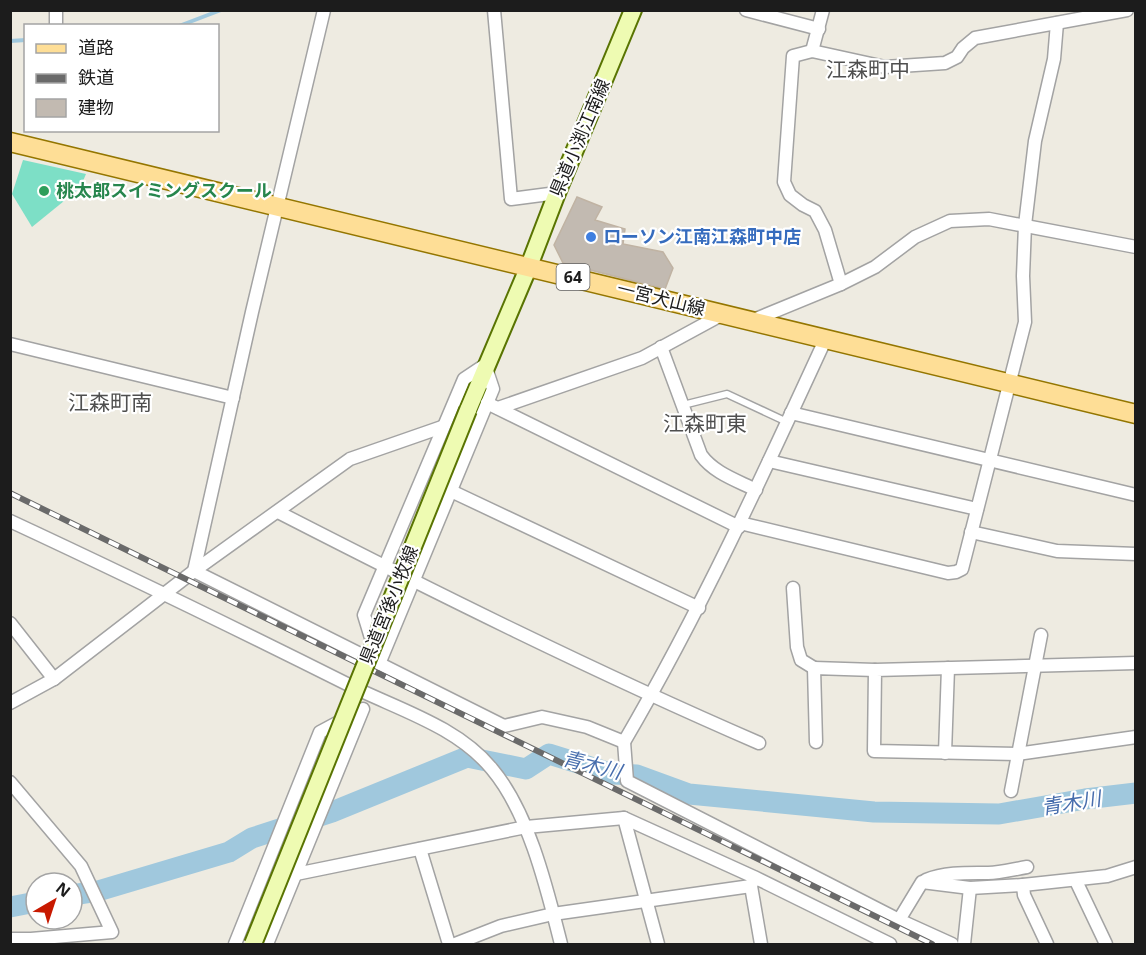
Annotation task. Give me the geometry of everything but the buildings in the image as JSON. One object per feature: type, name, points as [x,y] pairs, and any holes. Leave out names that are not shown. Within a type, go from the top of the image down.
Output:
[{"type":"main road","name":"県道小渕江南線","points":[[529,266],[633,10]]},
{"type":"main road","name":"一宮犬山線","points":[[10,142],[1136,414]]},
{"type":"main road","name":"県道宮後小牧線","points":[[253,945],[485,365],[529,266]]},
{"type":"street","points":[[194,571],[324,10]]},
{"type":"street","points":[[494,10],[511,200],[557,193]]},
{"type":"street","points":[[746,10],[819,29]]},
{"type":"street","points":[[812,51],[823,10]]},
{"type":"street","points":[[842,284],[825,230],[815,211],[790,195],[783,182],[793,56],[812,51],[885,68],[945,63],[957,57],[963,48],[975,38],[1127,10]]},
{"type":"street","points":[[493,405],[740,525],[948,573],[962,568],[1025,322],[1023,276],[1025,225],[1035,141],[1054,59],[1057,23]]},
{"type":"street","points":[[751,321],[842,284],[875,267],[915,237],[950,221],[989,219],[1136,247]]},
{"type":"street","points":[[493,405],[617,368],[642,358],[723,314]]},
{"type":"street","points":[[826,338],[699,608],[624,742],[626,776],[899,920],[952,945]]},
{"type":"street","points":[[10,344],[233,398]]},
{"type":"street","points":[[662,347],[701,455],[709,466],[756,490]]},
{"type":"street","points":[[485,365],[493,389],[493,405],[451,491],[380,664],[364,615],[464,379],[485,365]]},
{"type":"street","points":[[789,417],[1136,495]]},
{"type":"street","points":[[10,702],[54,679],[194,571],[350,459],[442,428]]},
{"type":"street","points":[[769,461],[977,509]]},
{"type":"street","points":[[451,491],[699,608]]},
{"type":"street","points":[[278,512],[414,582],[651,696],[759,743]]},
{"type":"street","points":[[10,521],[166,594],[369,695],[428,721],[462,742],[491,767],[506,786],[526,827],[561,945]]},
{"type":"street","points":[[971,532],[1057,551],[1136,554]]},
{"type":"street","points":[[194,571],[504,726],[542,717],[587,727],[624,742]]},
{"type":"street","points":[[793,588],[796,647],[801,660],[814,668],[875,670],[1136,663]]},
{"type":"street","points":[[10,623],[54,679]]},
{"type":"street","points":[[1011,791],[1037,666],[1041,635]]},
{"type":"street","points":[[814,668],[816,742]]},
{"type":"street","points":[[945,753],[948,668]]},
{"type":"street","points":[[875,670],[874,751],[1017,754],[1136,737]]},
{"type":"street","points":[[267,945],[369,695]]},
{"type":"street","points":[[235,945],[320,732],[363,709]]},
{"type":"street","points":[[10,782],[81,866],[112,932],[10,939]]},
{"type":"street","points":[[296,874],[526,827],[624,818],[890,945]]},
{"type":"street","points":[[624,818],[658,945]]},
{"type":"street","points":[[420,849],[449,945]]},
{"type":"street","points":[[899,920],[922,882],[934,876],[974,872],[990,873],[1027,867]]},
{"type":"street","points":[[922,882],[970,888],[1023,885],[1076,881],[1107,876],[1136,867]]},
{"type":"street","points":[[455,945],[501,926],[553,914],[646,901],[752,881]]},
{"type":"street","points":[[752,881],[761,945]]},
{"type":"street","points":[[1076,881],[1106,945]]},
{"type":"street","points":[[1023,885],[1024,895],[1047,945]]},
{"type":"street","points":[[964,945],[970,888]]},
{"type":"lane","points":[[683,405],[727,394],[789,417]]},
{"type":"green space","name":"桃太郎スイミングスクール","points":[[23,160],[86,174],[80,188],[32,227],[12,194]]},
{"type":"waterway","points":[[184,24],[221,10]]},
{"type":"waterway","points":[[10,41],[24,40]]},
{"type":"waterway","name":"青木川","points":[[84,893],[229,852],[252,838],[332,812],[467,757],[526,769],[549,754],[613,774],[637,775],[689,794],[874,812],[999,814],[1136,793]]},
{"type":"waterway","name":"青木川","points":[[10,907],[24,904]]},
{"type":"railway","points":[[10,493],[932,944]]},
{"type":"place","name":"桃太郎スイミングスクール","points":[[44,191]]},
{"type":"place","name":"ローソン江南江森町中店","points":[[591,237]]},
{"type":"district","name":"江森町中","points":[[868,70]]},
{"type":"district","name":"江森町南","points":[[110,403]]},
{"type":"district","name":"江森町東","points":[[705,424]]}]
